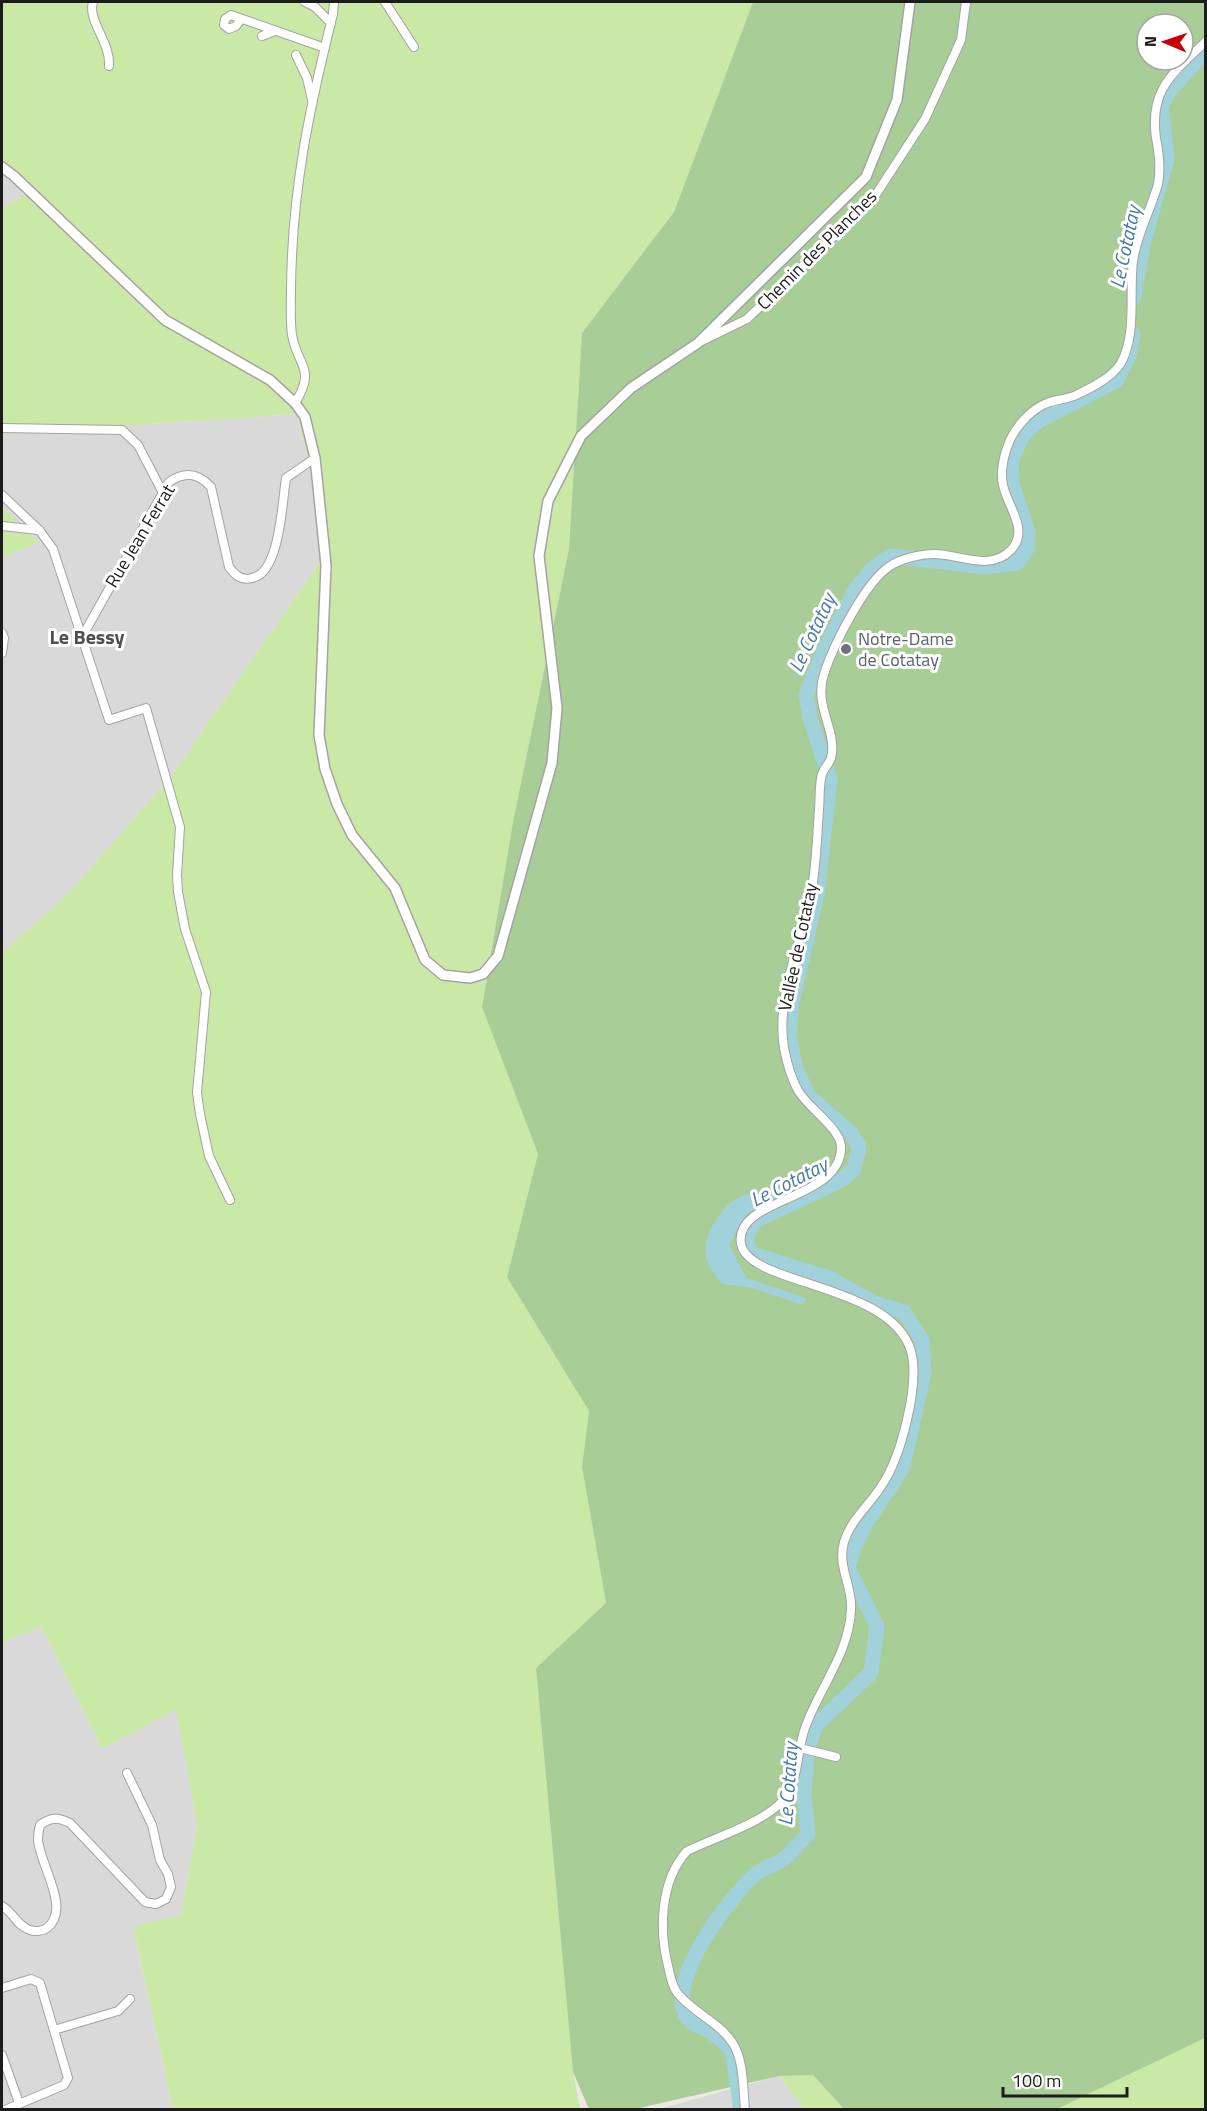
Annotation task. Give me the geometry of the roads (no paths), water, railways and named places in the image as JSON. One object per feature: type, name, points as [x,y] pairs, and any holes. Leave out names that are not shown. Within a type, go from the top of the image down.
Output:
[{"type":"street","points":[[93,2],[93,16],[110,54],[109,66]]},
{"type":"street","points":[[305,2],[331,23]]},
{"type":"street","points":[[295,403],[306,386],[303,361],[292,336],[294,213],[301,156],[334,2]]},
{"type":"street","points":[[384,2],[414,47]]},
{"type":"street","points":[[2,167],[165,320],[270,380],[295,403],[305,417],[315,458],[326,565],[319,735],[325,769],[352,835],[395,888],[403,903],[425,960],[443,975],[470,978],[480,976],[491,967],[500,948],[552,763],[557,708],[539,556],[548,501],[582,436],[631,388],[698,343],[866,177],[897,100],[910,2]]},
{"type":"street","name":"Chemin des Planches","points":[[698,343],[747,319],[873,199],[926,119],[961,40],[966,2]]},
{"type":"street","points":[[241,19],[325,48]]},
{"type":"street","points":[[262,36],[275,31]]},
{"type":"street","name":"Vallée de Cotatay","points":[[745,2109],[739,2063],[732,2042],[683,1998],[673,1985],[663,1938],[666,1897],[679,1861],[687,1851],[766,1814],[787,1794],[794,1777],[805,1725],[833,1672],[848,1628],[851,1610],[850,1593],[842,1568],[846,1536],[858,1515],[880,1489],[897,1458],[913,1372],[911,1352],[905,1338],[884,1317],[826,1287],[763,1268],[749,1258],[741,1245],[741,1235],[753,1216],[823,1180],[835,1170],[840,1152],[839,1136],[818,1116],[795,1084],[785,1051],[783,1033],[786,992],[812,887],[822,775],[831,759],[832,751],[821,697],[823,677],[871,584],[891,565],[917,557],[940,554],[987,562],[1010,552],[1018,539],[1019,523],[1003,485],[1003,460],[1018,426],[1040,406],[1077,395],[1110,377],[1124,359],[1130,335],[1133,260],[1138,237],[1159,179],[1155,103],[1161,89],[1174,72],[1206,41]]},
{"type":"street","points":[[296,55],[307,78],[312,101]]},
{"type":"street","points":[[2,428],[122,430],[138,445],[163,493]]},
{"type":"street","name":"Rue Jean Ferrat","points":[[82,637],[169,482],[178,475],[193,474],[211,487],[229,567],[236,576],[248,579],[258,577],[266,571],[273,557],[286,478],[315,458]]},
{"type":"street","points":[[2,495],[40,531],[53,549],[109,720],[146,708],[180,827],[178,892],[185,929],[206,992],[197,1093],[209,1156],[230,1200]]},
{"type":"street","points":[[2,526],[40,531]]},
{"type":"street","points":[[2,633],[4,638],[2,653]]},
{"type":"street","points":[[801,1748],[836,1757]]},
{"type":"street","points":[[2,1906],[22,1927],[33,1932],[45,1930],[55,1921],[57,1907],[38,1839],[40,1825],[49,1819],[60,1818],[70,1823],[145,1902],[156,1904],[166,1899],[171,1887],[168,1874],[160,1860],[152,1826],[127,1773]]},
{"type":"street","points":[[2,1988],[31,1979],[40,1983],[68,2078],[64,2085],[5,2109]]},
{"type":"street","points":[[54,2030],[118,2011],[130,1999]]},
{"type":"street","points":[[2,2055],[19,2103]]},
{"type":"water","points":[[808,1183],[747,1213],[729,1245],[747,1278],[806,1298],[804,1305],[749,1287],[722,1284],[709,1267],[705,1252],[709,1233],[720,1214],[734,1200],[742,1196]]},
{"type":"waterway","name":"Le Cotatay","points":[[1134,298],[1143,244],[1167,159],[1161,106],[1171,89],[1206,51]]},
{"type":"waterway","name":"Le Cotatay","points":[[741,2110],[732,2049],[711,2032],[688,2018],[682,2003],[684,1984],[703,1941],[732,1900],[757,1873],[779,1862],[808,1834],[804,1794],[807,1753],[815,1726],[871,1673],[877,1626],[848,1568],[853,1550],[866,1523],[902,1469],[924,1372],[922,1340],[904,1312],[877,1304],[829,1278],[755,1255],[748,1248],[746,1237],[755,1221],[842,1180],[854,1169],[859,1147],[851,1133],[808,1095],[795,1066],[789,1035],[792,1002],[817,894],[830,780],[810,718],[806,694],[824,651],[855,590],[871,570],[890,556],[985,567],[1017,563],[1027,549],[1028,532],[1011,480],[1012,458],[1024,434],[1038,421],[1116,381],[1129,356],[1133,334]]},
{"type":"place","name":"Notre-Dame de Cotatay","points":[[846,649]]},
{"type":"district","name":"Le Bessy","points":[[87,637]]}]
